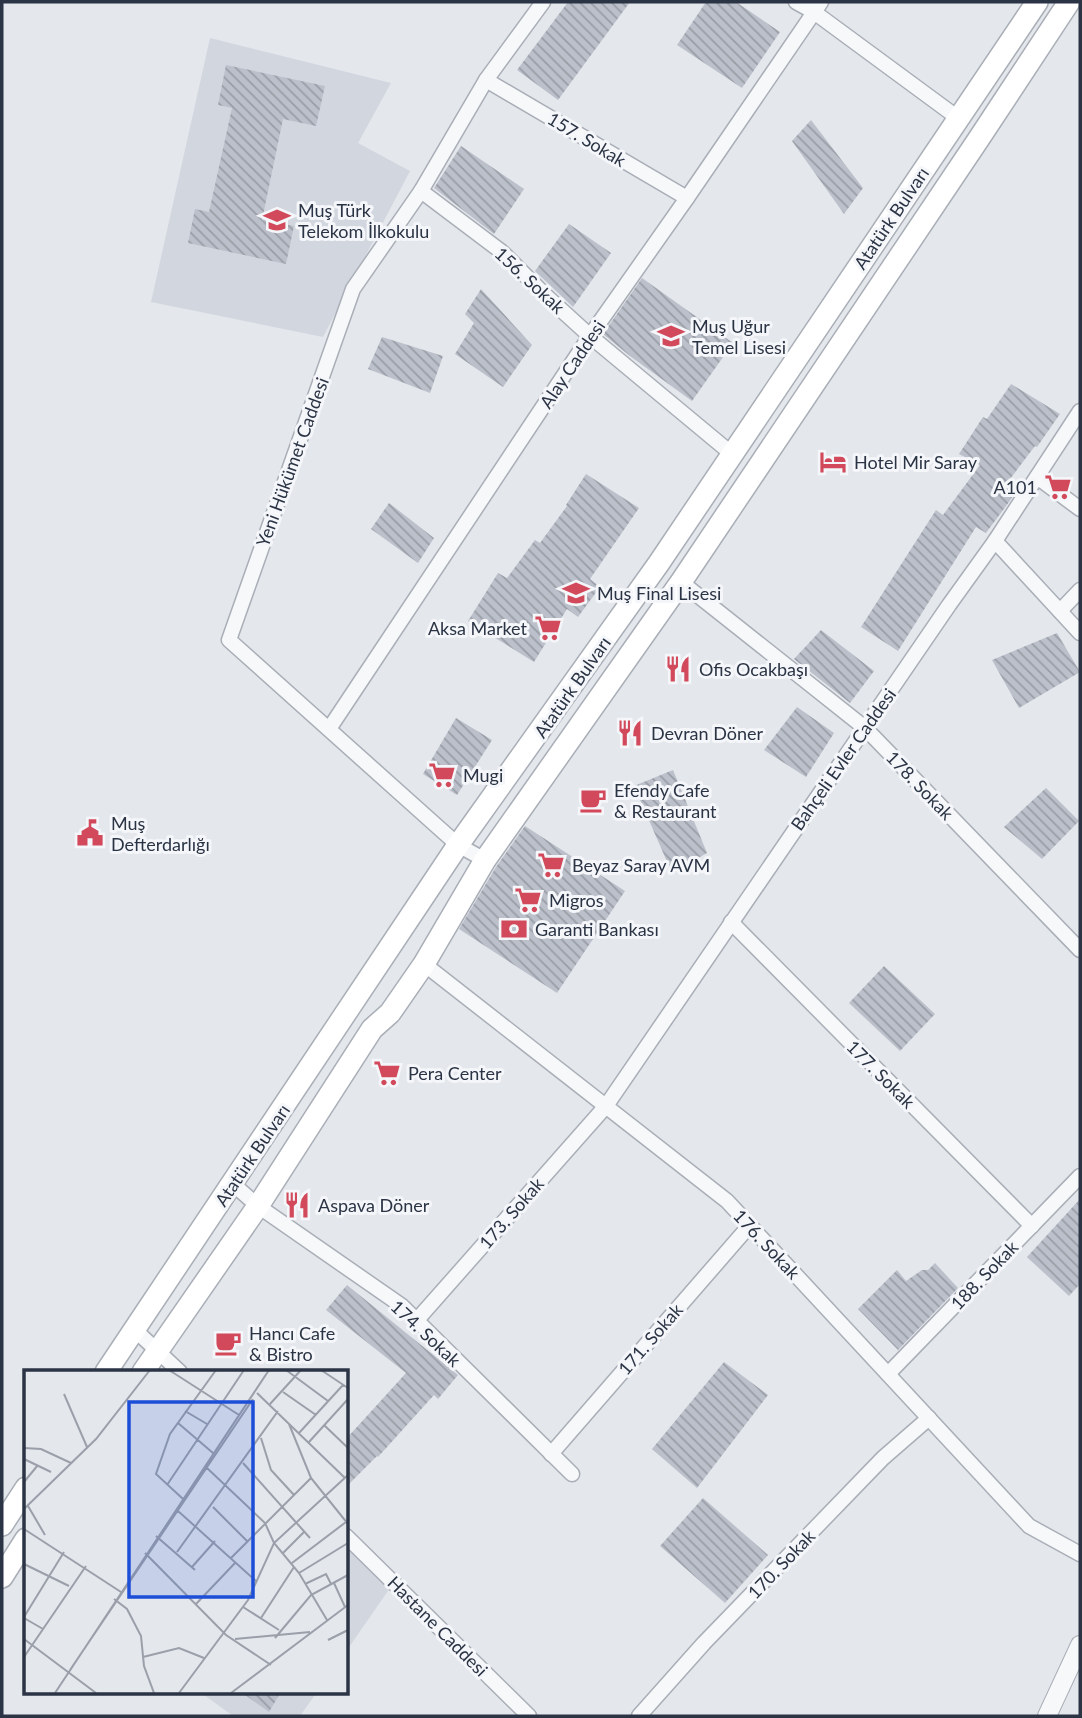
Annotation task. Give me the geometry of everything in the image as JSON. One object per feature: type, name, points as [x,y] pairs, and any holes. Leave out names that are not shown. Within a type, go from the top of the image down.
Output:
[{"type":"main road","name":"Atatürk Bulvarı","points":[[108,1370],[458,845],[659,563],[1037,2]]},
{"type":"main road","name":"Atatürk Bulvarı","points":[[144,1370],[258,1206],[372,1029],[390,1013],[424,964],[485,860],[681,582],[1069,2]]},
{"type":"main road","points":[[2,1525],[24,1491]]},
{"type":"main road","points":[[2,1577],[24,1542]]},
{"type":"street","name":"Yeni Hükümet Caddesi","points":[[485,860],[458,845],[229,640],[353,289],[421,191],[486,80],[543,2]]},
{"type":"street","points":[[796,2],[817,7],[958,118]]},
{"type":"street","name":"Alay Caddesi","points":[[328,729],[590,336],[817,7]]},
{"type":"street","name":"157. Sokak","points":[[486,80],[687,198]]},
{"type":"street","name":"156. Sokak","points":[[421,191],[502,252],[590,336],[732,454]]},
{"type":"street","name":"Bahçeli Evler Caddesi","points":[[606,1106],[995,541],[1080,411]]},
{"type":"street","points":[[1037,477],[1080,509]]},
{"type":"street","points":[[995,541],[1080,633]]},
{"type":"street","name":"178. Sokak","points":[[681,582],[865,728],[1080,950]]},
{"type":"street","points":[[1060,611],[1080,590]]},
{"type":"street","name":"177. Sokak","points":[[731,922],[1032,1226]]},
{"type":"street","name":"176. Sokak","points":[[424,964],[727,1201],[1029,1526],[1080,1554]]},
{"type":"street","name":"173. Sokak","points":[[416,1321],[606,1106]]},
{"type":"street","name":"188. Sokak","points":[[888,1374],[1080,1176]]},
{"type":"street","name":"174. Sokak","points":[[233,1184],[258,1206],[402,1306],[572,1474]]},
{"type":"street","name":"171. Sokak","points":[[551,1454],[750,1225]]},
{"type":"street","points":[[135,1330],[179,1370]]},
{"type":"street","name":"170. Sokak","points":[[639,1716],[704,1643],[883,1458],[929,1418]]},
{"type":"street","name":"Hastane Caddesi","points":[[348,1538],[529,1716]]},
{"type":"street","points":[[1047,1716],[1080,1645]]},
{"type":"shaded area","name":"Muş Türk Telekom İlkokulu","points":[[210,38],[391,83],[358,143],[410,171],[323,337],[151,302]]},
{"type":"shaded area","points":[[348,1548],[390,1588],[348,1649]]},
{"type":"shaded area","points":[[203,1694],[316,1694],[300,1716],[233,1716]]},
{"type":"building","points":[[568,2],[630,2],[558,100],[517,70]]},
{"type":"building","points":[[706,2],[736,2],[780,32],[742,88],[677,45]]},
{"type":"building","points":[[226,65],[325,86],[316,126],[283,119],[262,220],[294,226],[286,264],[188,243],[195,209],[209,212],[232,108],[218,105]]},
{"type":"building","points":[[811,120],[863,188],[844,214],[792,141]]},
{"type":"building","points":[[461,146],[524,189],[494,234],[434,188]]},
{"type":"building","points":[[569,224],[611,253],[573,307],[535,271]]},
{"type":"building","points":[[642,278],[733,343],[692,401],[603,334]]},
{"type":"building","points":[[481,289],[532,345],[503,387],[455,354],[474,323],[465,314]]},
{"type":"building","points":[[382,337],[443,356],[430,393],[368,369]]},
{"type":"building","points":[[1011,384],[1060,414],[1007,483],[1018,488],[1009,502],[986,533],[976,527],[898,651],[861,627],[936,510],[943,515],[980,465],[959,454],[983,417],[987,419]]},
{"type":"building","points":[[586,474],[639,508],[590,579],[600,587],[578,617],[567,609],[534,662],[468,621],[498,573],[507,578],[535,540],[540,543]]},
{"type":"building","points":[[389,503],[434,538],[418,563],[371,529]]},
{"type":"building","points":[[821,630],[874,671],[850,703],[794,659]]},
{"type":"building","points":[[1057,633],[1080,672],[1019,708],[992,660]]},
{"type":"building","points":[[797,707],[834,733],[806,777],[764,750]]},
{"type":"building","points":[[456,718],[492,740],[457,795],[423,774]]},
{"type":"building","points":[[673,770],[707,853],[672,873],[634,786]]},
{"type":"building","points":[[1046,788],[1079,821],[1042,859],[1004,827]]},
{"type":"building","points":[[525,826],[625,891],[557,993],[459,929],[496,867]]},
{"type":"building","points":[[884,966],[935,1014],[900,1051],[849,1003]]},
{"type":"building","points":[[1080,1199],[1080,1284],[1069,1296],[1027,1257]]},
{"type":"building","points":[[935,1263],[958,1288],[898,1350],[858,1309],[897,1270],[906,1281],[922,1270],[928,1270]]},
{"type":"building","points":[[347,1285],[458,1375],[438,1399],[434,1395],[378,1457],[348,1485],[348,1437],[406,1373],[326,1310]]},
{"type":"building","points":[[724,1362],[768,1395],[697,1488],[652,1449]]},
{"type":"building","points":[[703,1498],[768,1555],[725,1603],[660,1546]]},
{"type":"building","points":[[244,1694],[280,1694],[269,1712]]},
{"type":"place","name":"Muş Türk Telekom İlkokulu","points":[[277,220]]},
{"type":"place","name":"Muş Uğur Temel Lisesi","points":[[671,336]]},
{"type":"place","name":"Hotel Mir Saray","points":[[833,462]]},
{"type":"place","name":"A101","points":[[1058,487]]},
{"type":"place","name":"Muş Final Lisesi","points":[[576,593]]},
{"type":"place","name":"Aksa Market","points":[[548,628]]},
{"type":"place","name":"Ofis Ocakbaşı","points":[[678,669]]},
{"type":"place","name":"Devran Döner","points":[[630,733]]},
{"type":"place","name":"Mugi","points":[[442,775]]},
{"type":"place","name":"Efendy Cafe & Restaurant","points":[[593,800]]},
{"type":"place","name":"Muş Defterdarlığı","points":[[90,833]]},
{"type":"place","name":"Beyaz Saray AVM","points":[[551,865]]},
{"type":"place","name":"Migros","points":[[528,900]]},
{"type":"place","name":"Garanti Bankası","points":[[514,929]]},
{"type":"place","name":"Pera Center","points":[[387,1073]]},
{"type":"place","name":"Aspava Döner","points":[[297,1205]]},
{"type":"place","name":"Hancı Cafe & Bistro","points":[[228,1343]]}]
